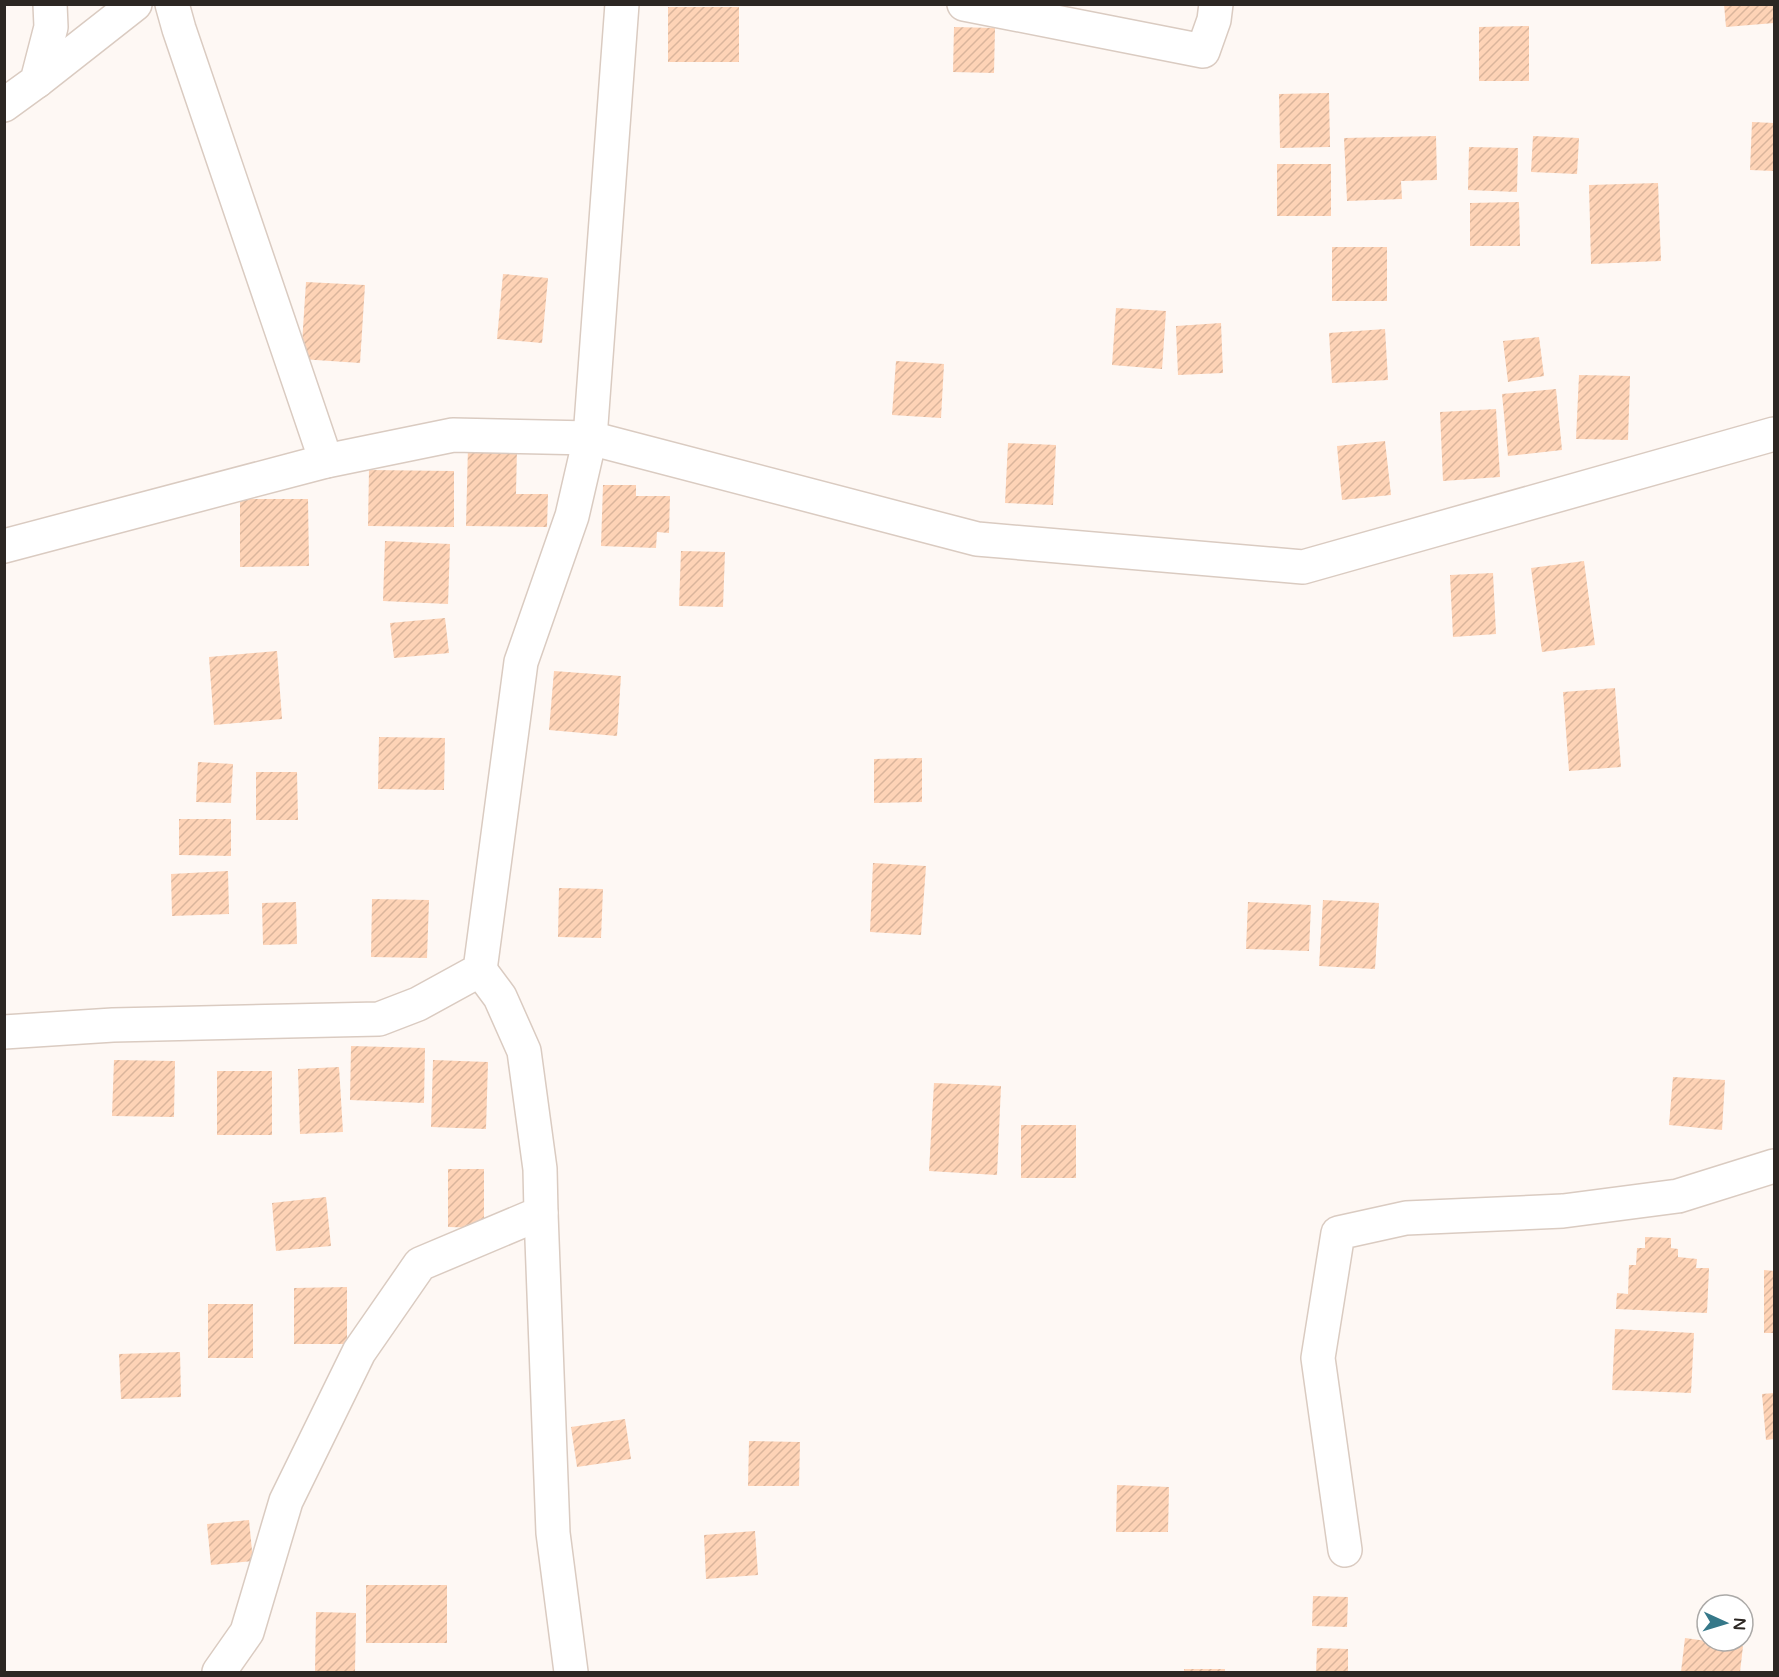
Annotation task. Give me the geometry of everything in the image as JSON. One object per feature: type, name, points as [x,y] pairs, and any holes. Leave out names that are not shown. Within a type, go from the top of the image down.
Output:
[{"type":"street","points":[[37,81],[51,27],[50,4]]},
{"type":"street","points":[[4,105],[135,4]]},
{"type":"street","points":[[172,4],[178,29],[326,461]]},
{"type":"street","points":[[571,1672],[553,1533],[540,1169],[524,1051],[500,997],[480,970],[521,662],[572,516],[590,438],[622,4]]},
{"type":"street","points":[[964,4],[1203,51],[1214,20],[1216,4]]},
{"type":"street","points":[[4,546],[326,461],[453,435],[590,438],[977,538],[1303,567],[1774,434]]},
{"type":"street","points":[[4,1032],[113,1025],[379,1019],[418,1004],[480,970]]},
{"type":"street","points":[[1345,1550],[1318,1358],[1338,1233],[1406,1218],[1563,1211],[1678,1196],[1774,1166]]},
{"type":"street","points":[[219,1672],[247,1632],[286,1501],[359,1352],[420,1264],[541,1213]]},
{"type":"building","points":[[1724,4],[1774,4],[1774,23],[1726,27]]},
{"type":"building","points":[[668,7],[739,7],[739,62],[668,62]]},
{"type":"building","points":[[1529,26],[1529,81],[1479,81],[1479,27]]},
{"type":"building","points":[[954,27],[995,28],[994,73],[953,72]]},
{"type":"building","points":[[1329,93],[1330,147],[1280,148],[1279,94]]},
{"type":"building","points":[[1752,122],[1774,123],[1774,171],[1750,170]]},
{"type":"building","points":[[1436,136],[1437,180],[1401,181],[1402,199],[1347,201],[1344,138]]},
{"type":"building","points":[[1533,136],[1579,138],[1577,174],[1531,172]]},
{"type":"building","points":[[1469,147],[1518,148],[1517,192],[1468,190]]},
{"type":"building","points":[[1277,164],[1331,164],[1331,216],[1277,216]]},
{"type":"building","points":[[1658,183],[1661,261],[1591,264],[1589,185]]},
{"type":"building","points":[[1519,202],[1520,246],[1470,246],[1470,203]]},
{"type":"building","points":[[1332,247],[1387,247],[1387,301],[1332,301]]},
{"type":"building","points":[[503,274],[548,278],[542,343],[497,339]]},
{"type":"building","points":[[306,282],[365,285],[360,363],[301,359]]},
{"type":"building","points":[[1116,308],[1166,311],[1162,369],[1112,365]]},
{"type":"building","points":[[1221,323],[1223,373],[1178,375],[1176,326]]},
{"type":"building","points":[[1385,329],[1388,380],[1332,383],[1329,333]]},
{"type":"building","points":[[1539,337],[1544,376],[1508,382],[1503,341]]},
{"type":"building","points":[[896,361],[944,364],[941,418],[892,415]]},
{"type":"building","points":[[1579,375],[1630,376],[1628,440],[1576,439]]},
{"type":"building","points":[[1556,389],[1562,450],[1508,456],[1502,394]]},
{"type":"building","points":[[1496,409],[1500,477],[1443,481],[1440,412]]},
{"type":"building","points":[[1385,441],[1391,495],[1342,500],[1337,446]]},
{"type":"building","points":[[1008,443],[1056,445],[1053,505],[1005,503]]},
{"type":"building","points":[[468,446],[517,447],[516,494],[548,494],[547,527],[466,526]]},
{"type":"building","points":[[369,470],[454,471],[454,527],[368,526]]},
{"type":"building","points":[[603,485],[636,485],[636,496],[670,496],[669,533],[657,532],[656,548],[601,546]]},
{"type":"building","points":[[240,499],[308,499],[309,566],[240,567]]},
{"type":"building","points":[[385,541],[450,544],[448,604],[383,601]]},
{"type":"building","points":[[681,551],[725,552],[723,607],[679,606]]},
{"type":"building","points":[[1584,561],[1595,645],[1542,652],[1531,568]]},
{"type":"building","points":[[1493,573],[1496,634],[1453,637],[1450,575]]},
{"type":"building","points":[[445,618],[449,653],[394,658],[390,623]]},
{"type":"building","points":[[277,651],[282,719],[214,725],[209,657]]},
{"type":"building","points":[[554,671],[621,676],[617,736],[549,730]]},
{"type":"building","points":[[1615,688],[1621,767],[1569,771],[1563,692]]},
{"type":"building","points":[[379,737],[445,738],[444,790],[378,789]]},
{"type":"building","points":[[922,758],[922,802],[874,803],[874,759]]},
{"type":"building","points":[[198,762],[233,764],[231,803],[196,802]]},
{"type":"building","points":[[256,772],[297,772],[298,820],[256,820]]},
{"type":"building","points":[[179,819],[231,819],[231,856],[179,855]]},
{"type":"building","points":[[873,863],[926,866],[921,935],[870,932]]},
{"type":"building","points":[[228,871],[229,914],[172,916],[171,874]]},
{"type":"building","points":[[559,888],[603,889],[601,938],[558,937]]},
{"type":"building","points":[[372,899],[429,900],[427,958],[371,957]]},
{"type":"building","points":[[1323,900],[1379,903],[1375,969],[1319,966]]},
{"type":"building","points":[[296,902],[297,944],[263,945],[262,903]]},
{"type":"building","points":[[1248,902],[1311,905],[1309,951],[1246,949]]},
{"type":"building","points":[[351,1046],[425,1048],[424,1103],[350,1100]]},
{"type":"building","points":[[114,1060],[175,1061],[174,1117],[112,1116]]},
{"type":"building","points":[[433,1060],[488,1062],[486,1129],[431,1127]]},
{"type":"building","points":[[339,1067],[343,1132],[300,1134],[298,1069]]},
{"type":"building","points":[[217,1071],[272,1071],[272,1135],[217,1135]]},
{"type":"building","points":[[1673,1077],[1725,1080],[1722,1130],[1669,1125]]},
{"type":"building","points":[[934,1083],[1001,1086],[997,1175],[929,1171]]},
{"type":"building","points":[[1021,1125],[1076,1125],[1076,1178],[1021,1178]]},
{"type":"building","points":[[448,1169],[484,1169],[484,1228],[448,1227]]},
{"type":"building","points":[[326,1197],[331,1246],[276,1251],[272,1203]]},
{"type":"building","points":[[1645,1237],[1671,1238],[1671,1248],[1678,1249],[1678,1257],[1697,1259],[1696,1268],[1709,1268],[1707,1313],[1616,1309],[1617,1293],[1628,1294],[1629,1265],[1636,1265],[1637,1248],[1645,1248]]},
{"type":"building","points":[[1764,1270],[1774,1271],[1774,1333],[1764,1333]]},
{"type":"building","points":[[347,1287],[347,1344],[294,1344],[294,1288]]},
{"type":"building","points":[[208,1304],[253,1304],[253,1358],[208,1358]]},
{"type":"building","points":[[1615,1329],[1694,1333],[1691,1393],[1612,1390]]},
{"type":"building","points":[[180,1352],[181,1397],[121,1399],[119,1354]]},
{"type":"building","points":[[1774,1393],[1774,1439],[1766,1440],[1762,1394]]},
{"type":"building","points":[[625,1419],[631,1459],[577,1467],[571,1427]]},
{"type":"building","points":[[749,1441],[800,1442],[799,1486],[748,1486]]},
{"type":"building","points":[[1117,1485],[1169,1487],[1168,1532],[1116,1532]]},
{"type":"building","points":[[249,1520],[253,1561],[211,1565],[207,1524]]},
{"type":"building","points":[[755,1531],[758,1575],[706,1579],[704,1535]]},
{"type":"building","points":[[366,1585],[447,1585],[447,1643],[366,1643]]},
{"type":"building","points":[[1313,1596],[1348,1597],[1347,1627],[1312,1626]]},
{"type":"building","points":[[316,1612],[356,1613],[355,1672],[315,1672]]},
{"type":"building","points":[[1685,1638],[1695,1639],[1695,1653],[1742,1653],[1740,1672],[1681,1672]]},
{"type":"building","points":[[1317,1648],[1348,1649],[1348,1672],[1316,1672]]},
{"type":"building","points":[[1184,1669],[1225,1669],[1225,1672],[1184,1672]]}]
